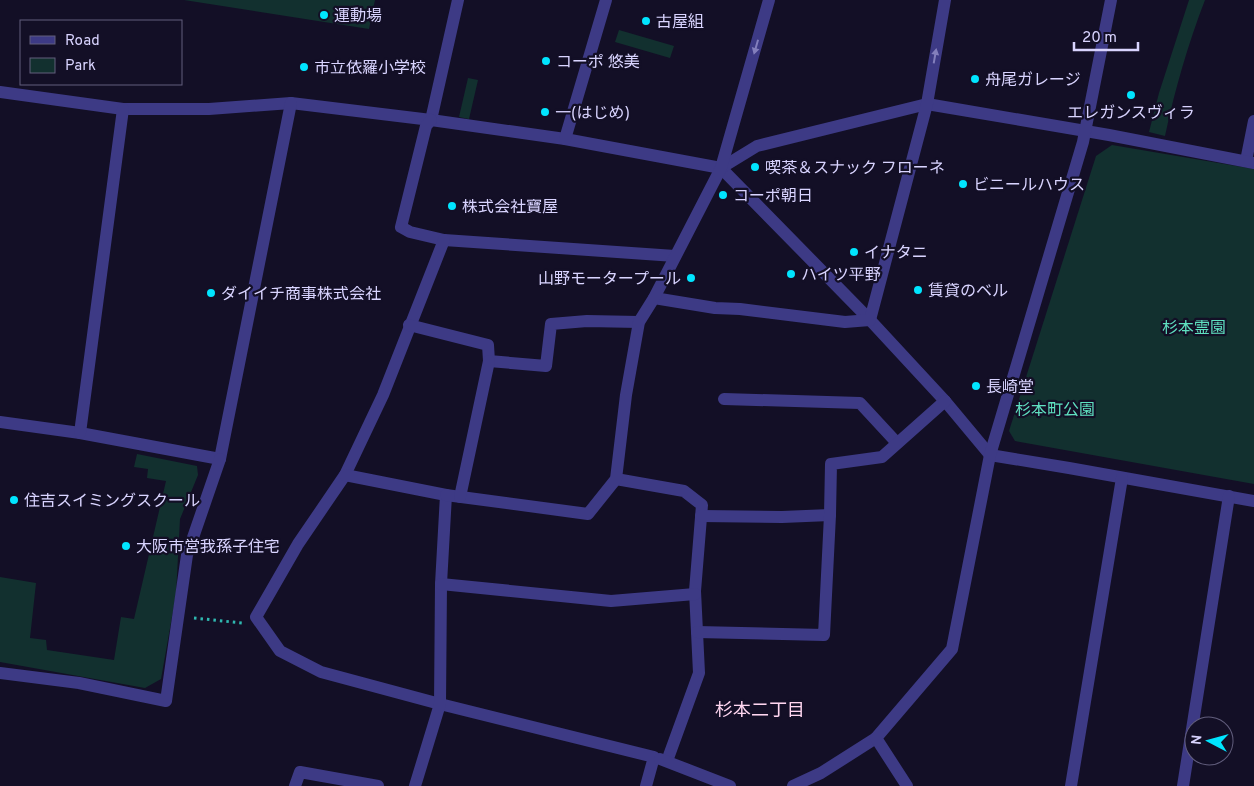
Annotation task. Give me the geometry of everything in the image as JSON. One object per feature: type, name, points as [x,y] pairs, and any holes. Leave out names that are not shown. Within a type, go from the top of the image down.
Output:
[{"type":"street","points":[[458,0],[431,120],[426,126],[401,227],[410,232],[444,240],[675,256]]},
{"type":"street","points":[[565,139],[606,0]]},
{"type":"street","points":[[345,475],[446,495],[588,514],[616,479],[626,395],[639,322],[654,298],[721,168],[769,0]]},
{"type":"street","points":[[870,320],[927,104],[945,0]]},
{"type":"street","points":[[793,786],[821,773],[876,738],[952,649],[990,455],[1086,131],[1111,0]]},
{"type":"street","points":[[0,92],[123,109],[209,109],[291,103],[565,139],[721,168],[870,320],[945,400],[990,455],[1254,501]]},
{"type":"street","points":[[0,673],[79,683],[166,701],[187,555],[220,459],[291,103]]},
{"type":"street","points":[[721,168],[757,146],[927,104],[1086,131],[1250,162],[1254,121]]},
{"type":"street","points":[[80,433],[123,109]]},
{"type":"street","points":[[444,240],[383,395],[345,475],[298,544],[256,618],[280,651],[321,672],[440,704],[654,757],[730,786]]},
{"type":"street","points":[[654,298],[702,306],[845,322],[870,320]]},
{"type":"street","points":[[489,361],[546,366],[551,324],[586,321],[639,322]]},
{"type":"street","points":[[409,325],[488,345],[489,361],[460,496]]},
{"type":"street","points":[[724,399],[860,403],[897,443]]},
{"type":"street","points":[[697,632],[824,634],[830,515],[830,464],[882,457],[945,400]]},
{"type":"street","points":[[0,422],[80,433],[220,459]]},
{"type":"street","points":[[1071,786],[1122,478]]},
{"type":"street","points":[[616,479],[684,491],[702,505],[695,594],[699,673],[667,762]]},
{"type":"street","points":[[415,786],[440,704],[440,584],[446,495]]},
{"type":"street","points":[[1183,786],[1229,496]]},
{"type":"street","points":[[701,516],[782,517],[830,515]]},
{"type":"street","points":[[440,584],[611,601],[695,594]]},
{"type":"street","points":[[876,738],[907,786]]},
{"type":"street","points":[[646,786],[654,757]]},
{"type":"street","points":[[296,786],[300,772],[378,786]]},
{"type":"path","points":[[178,616],[261,624]]},
{"type":"green space","name":"運動場","points":[[184,0],[375,0],[369,29]]},
{"type":"green space","points":[[1189,0],[1205,0],[1182,67],[1165,136],[1149,132],[1159,93]]},
{"type":"green space","points":[[619,30],[674,46],[670,58],[615,42]]},
{"type":"green space","points":[[468,78],[478,80],[469,119],[459,117]]},
{"type":"green space","points":[[1112,145],[1254,169],[1254,484],[1015,441],[1009,431],[1096,156]]},
{"type":"green space","points":[[137,454],[197,466],[198,475],[180,519],[176,594],[161,679],[145,688],[0,662],[0,577],[36,583],[30,638],[46,640],[47,650],[114,660],[121,617],[134,619],[166,481],[147,478],[148,469],[134,467]]},
{"type":"place","name":"運動場","points":[[324,15]]},
{"type":"place","name":"古屋組","points":[[646,21]]},
{"type":"place","name":"コーポ 悠美","points":[[546,61]]},
{"type":"place","name":"市立依羅小学校","points":[[304,67]]},
{"type":"place","name":"舟尾ガレージ","points":[[975,79]]},
{"type":"place","name":"エレガンスヴィラ","points":[[1131,95]]},
{"type":"place","name":"一(はじめ)","points":[[545,112]]},
{"type":"place","name":"喫茶＆スナック フローネ","points":[[755,167]]},
{"type":"place","name":"ビニールハウス","points":[[963,184]]},
{"type":"place","name":"コーポ朝日","points":[[723,195]]},
{"type":"place","name":"株式会社寶屋","points":[[452,206]]},
{"type":"place","name":"イナタニ","points":[[854,252]]},
{"type":"place","name":"ハイツ平野","points":[[791,274]]},
{"type":"place","name":"山野モータープール","points":[[691,278]]},
{"type":"place","name":"賃貸のベル","points":[[918,290]]},
{"type":"place","name":"ダイイチ商事株式会社","points":[[211,293]]},
{"type":"place","name":"長崎堂","points":[[976,386]]},
{"type":"place","name":"住吉スイミングスクール","points":[[14,500]]},
{"type":"place","name":"大阪市営我孫子住宅","points":[[126,546]]},
{"type":"district","name":"杉本二丁目","points":[[760,710]]},
{"type":"park label","name":"杉本霊園","points":[[1194,327]]},
{"type":"park label","name":"杉本町公園","points":[[1055,409]]}]
